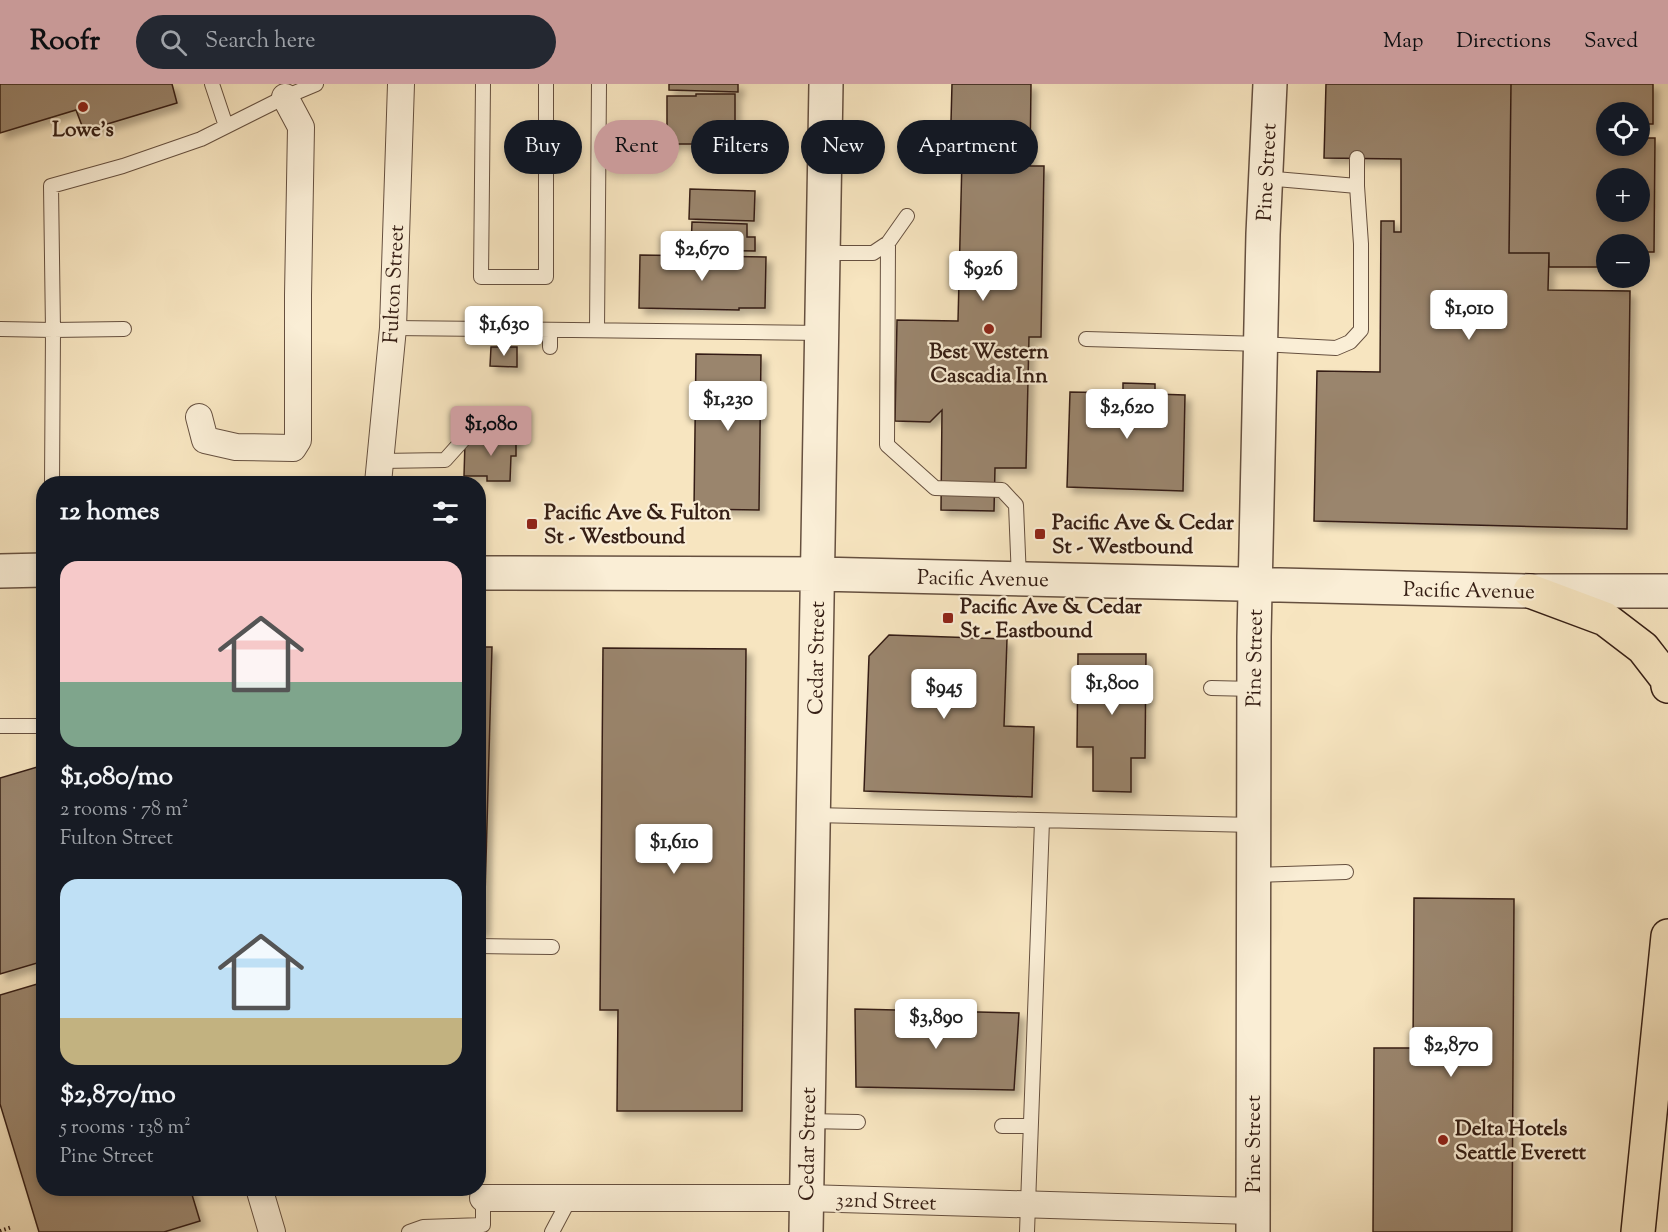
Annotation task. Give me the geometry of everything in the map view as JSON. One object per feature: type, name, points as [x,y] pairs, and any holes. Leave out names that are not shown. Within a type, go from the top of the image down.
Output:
[{"type":"highway","points":[[1530,591],[1605,619],[1643,648],[1667,679],[1668,686]]},
{"type":"highway","points":[[1638,1232],[1668,936]]},
{"type":"street","name":"Fulton Street","points":[[379,472],[393,328],[401,84]]},
{"type":"street","name":"Cedar Street","points":[[806,1232],[826,84]]},
{"type":"street","name":"Pine Street","points":[[1253,1222],[1255,584],[1263,234],[1270,84]]},
{"type":"street","points":[[199,417],[205,440],[236,447],[266,448],[293,448],[298,440],[300,127],[285,90]]},
{"type":"street","points":[[0,571],[36,570]]},
{"type":"street","name":"Pacific Avenue","points":[[486,573],[818,574],[1530,591],[1668,591]]},
{"type":"street","points":[[261,1196],[272,1232]]},
{"type":"street","name":"32nd Street","points":[[483,1198],[806,1198],[1027,1204],[1253,1222]]},
{"type":"lane","points":[[212,84],[226,126]]},
{"type":"lane","points":[[52,476],[51,186],[134,162],[201,139],[285,90],[316,84]]},
{"type":"lane","points":[[483,84],[481,277],[546,277],[546,84]]},
{"type":"lane","points":[[597,330],[599,84]]},
{"type":"lane","points":[[1086,339],[1336,348],[1350,342],[1361,330],[1361,244],[1357,158]]},
{"type":"lane","points":[[1265,178],[1357,186]]},
{"type":"lane","points":[[823,252],[873,254],[888,243],[907,216]]},
{"type":"lane","points":[[888,243],[888,445],[935,488],[1002,490],[1016,505],[1019,579]]},
{"type":"lane","points":[[393,328],[480,335],[550,330],[822,333]]},
{"type":"lane","points":[[0,329],[124,329]]},
{"type":"lane","points":[[550,330],[550,347]]},
{"type":"lane","points":[[379,472],[445,460],[480,422]]},
{"type":"lane","points":[[1211,688],[1254,689]]},
{"type":"lane","points":[[0,726],[36,726]]},
{"type":"lane","points":[[814,815],[1254,825]]},
{"type":"lane","points":[[1027,1232],[1042,821]]},
{"type":"lane","points":[[1254,875],[1346,872]]},
{"type":"lane","points":[[486,946],[552,947]]},
{"type":"lane","points":[[807,1121],[858,1122]]},
{"type":"lane","points":[[1002,1126],[1030,1126]]},
{"type":"lane","points":[[409,1232],[423,1227],[483,1225],[483,1198]]},
{"type":"lane","points":[[552,1232],[570,1198]]},
{"type":"path","points":[[0,1231],[12,1227]]},
{"type":"building","name":"Lowe's","points":[[0,84],[172,84],[177,103],[84,131],[76,110],[0,133]]},
{"type":"building","points":[[669,84],[738,84],[738,92],[669,90]]},
{"type":"building","points":[[952,84],[1031,84],[1031,120],[951,120]]},
{"type":"building","points":[[1326,84],[1511,84],[1509,253],[1549,253],[1548,290],[1630,291],[1627,529],[1314,521],[1317,371],[1380,372],[1381,221],[1394,221],[1394,232],[1401,232],[1401,159],[1324,158]]},
{"type":"building","points":[[1511,84],[1653,84],[1653,124],[1650,124],[1650,102],[1596,102],[1596,156],[1650,156],[1650,138],[1655,138],[1654,252],[1650,252],[1650,234],[1596,234],[1596,267],[1549,267],[1549,253],[1509,253]]},
{"type":"building","points":[[696,94],[735,94],[735,120],[691,120],[691,144],[679,144],[679,120],[667,120],[667,96],[696,96]]},
{"type":"building","points":[[1038,166],[1044,166],[1041,337],[1029,337],[1026,468],[995,468],[994,511],[941,510],[942,410],[930,422],[895,421],[897,320],[958,321],[962,174],[1038,174]]},
{"type":"building","points":[[690,189],[755,191],[754,221],[689,219]]},
{"type":"building","points":[[692,222],[747,224],[747,237],[755,237],[755,251],[691,250]]},
{"type":"building","points":[[640,255],[766,257],[765,308],[739,308],[739,310],[639,308]]},
{"type":"building","points":[[491,347],[517,347],[517,367],[490,366]]},
{"type":"building","points":[[696,354],[761,355],[759,510],[694,509]]},
{"type":"building","points":[[1123,383],[1155,384],[1155,394],[1185,395],[1183,491],[1067,487],[1070,392],[1123,393]]},
{"type":"building","points":[[491,431],[516,431],[516,456],[511,456],[510,481],[487,481],[487,476],[464,476],[465,442],[491,442]]},
{"type":"building","points":[[889,635],[1007,639],[1004,726],[1034,727],[1032,797],[864,791],[869,656]]},
{"type":"building","points":[[486,647],[492,647],[486,860]]},
{"type":"building","points":[[603,648],[746,649],[742,1111],[617,1111],[618,1010],[600,1010]]},
{"type":"building","points":[[1078,654],[1146,654],[1145,758],[1131,758],[1131,792],[1093,791],[1093,747],[1077,747]]},
{"type":"building","points":[[36,767],[36,963],[0,974],[0,778]]},
{"type":"building","name":"Delta Hotels Seattle Everett","points":[[1414,898],[1514,899],[1512,1232],[1373,1232],[1374,1048],[1413,1048]]},
{"type":"building","points":[[36,984],[36,1196],[192,1196],[200,1221],[164,1232],[39,1232],[0,1104],[0,995]]},
{"type":"building","points":[[855,1009],[1019,1013],[1014,1090],[856,1087]]},
{"type":"place","name":"Lowe's","points":[[83,107]]},
{"type":"place","name":"Best Western Cascadia Inn","points":[[989,329]]},
{"type":"place","name":"Pacific Ave & Fulton St - Westbound","points":[[532,524]]},
{"type":"place","name":"Pacific Ave & Cedar St - Westbound","points":[[1040,534]]},
{"type":"place","name":"Pacific Ave & Cedar St - Eastbound","points":[[948,618]]},
{"type":"place","name":"Delta Hotels Seattle Everett","points":[[1443,1140]]}]
